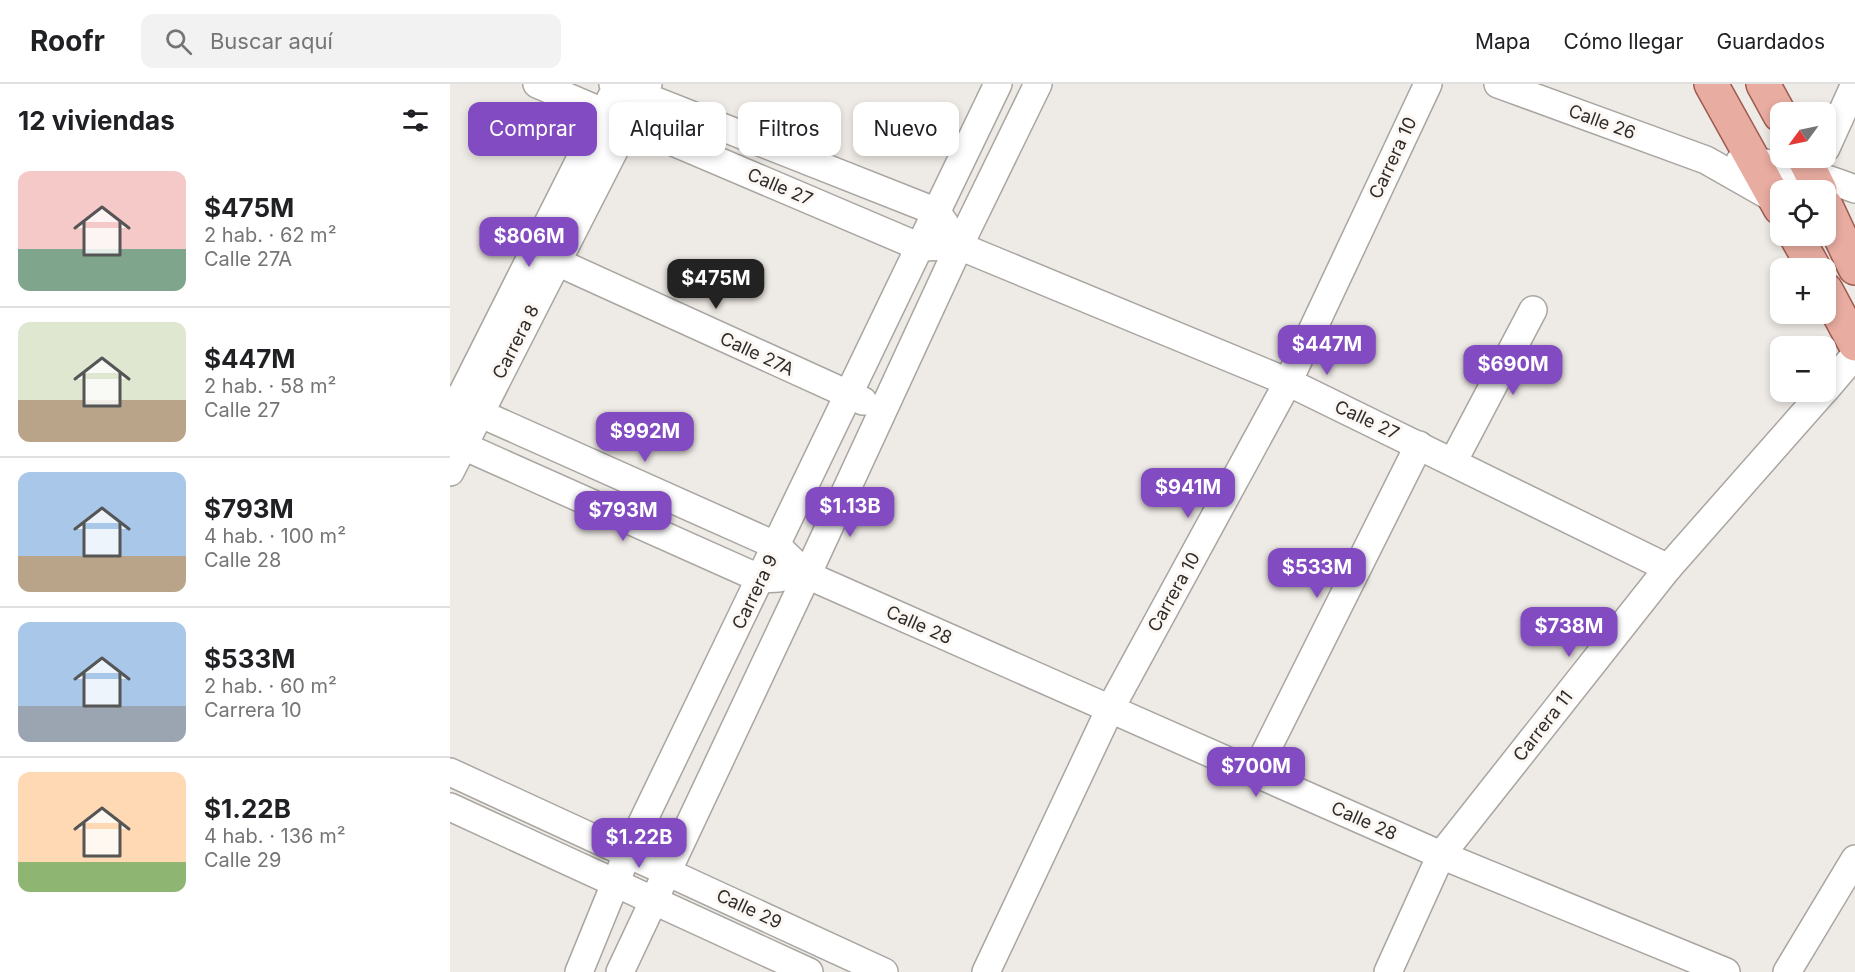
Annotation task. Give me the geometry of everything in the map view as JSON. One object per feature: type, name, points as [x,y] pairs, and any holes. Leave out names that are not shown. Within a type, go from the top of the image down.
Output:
[{"type":"main road","points":[[1763,84],[1773,102]]},
{"type":"main road","points":[[1708,86],[1770,187]]},
{"type":"main road","points":[[1836,225],[1855,268]]},
{"type":"main road","points":[[1836,309],[1855,344]]},
{"type":"street","name":"Calle 27","points":[[537,84],[609,114]]},
{"type":"street","name":"Carrera 9","points":[[579,972],[628,852],[998,84]]},
{"type":"street","points":[[620,972],[807,576],[959,246],[1038,84]]},
{"type":"street","name":"Carrera 10","points":[[986,972],[1110,709],[1288,382],[1428,84]]},
{"type":"street","name":"Calle 26","points":[[1498,84],[1706,160],[1770,198]]},
{"type":"street","points":[[1836,125],[1855,84]]},
{"type":"street","name":"Calle 27","points":[[616,85],[645,89],[936,212]]},
{"type":"street","name":"Carrera 8","points":[[616,85],[616,102]]},
{"type":"street","name":"Carrera 8","points":[[632,102],[645,89]]},
{"type":"street","name":"Carrera 8","points":[[450,472],[457,443],[459,409],[545,256],[609,131]]},
{"type":"street","name":"Calle 27","points":[[707,156],[920,247],[959,246],[1288,382],[1419,444],[1668,568]]},
{"type":"street","name":"Calle 26","points":[[1706,160],[1770,162]]},
{"type":"street","name":"Calle 26","points":[[1820,168],[1855,189]]},
{"type":"street","points":[[936,212],[959,246]]},
{"type":"street","name":"Calle 27A","points":[[545,256],[847,395],[884,408]]},
{"type":"street","points":[[1453,462],[1533,310]]},
{"type":"street","name":"Carrera 11","points":[[1836,376],[1855,355]]},
{"type":"street","name":"Carrera 11","points":[[1388,972],[1442,855],[1668,568],[1813,402]]},
{"type":"street","name":"Calle 28","points":[[459,409],[777,546],[807,576],[1442,855],[1725,972]]},
{"type":"street","name":"Calle 28","points":[[457,443],[761,579],[807,576]]},
{"type":"street","points":[[1255,773],[1419,444]]},
{"type":"street","name":"Calle 29","points":[[450,772],[628,852],[884,972]]},
{"type":"street","name":"Calle 29","points":[[450,807],[809,972]]},
{"type":"street","points":[[1787,972],[1855,859]]}]
